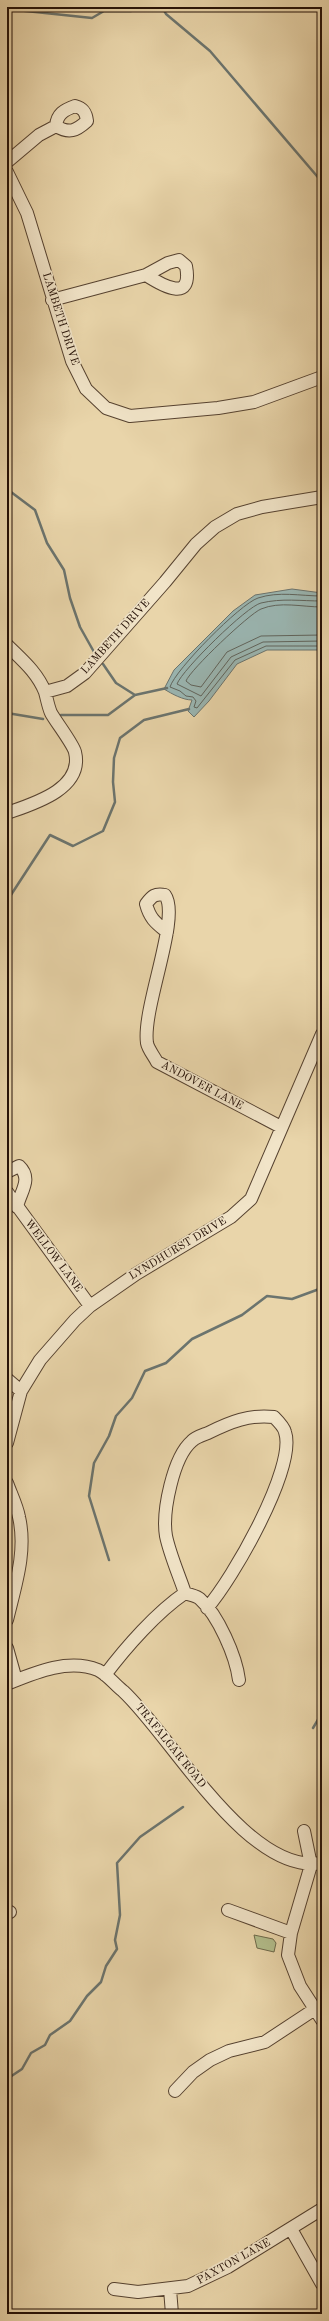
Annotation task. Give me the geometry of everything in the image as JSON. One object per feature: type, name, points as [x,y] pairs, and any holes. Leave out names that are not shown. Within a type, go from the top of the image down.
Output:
[{"type":"street","points":[[7,162],[39,135],[56,126]]},
{"type":"street","name":"LAMBETH DRIVE","points":[[7,172],[27,213],[52,300],[72,361],[86,389],[106,408],[130,416],[188,412],[254,402],[322,377]]},
{"type":"street","points":[[52,300],[146,275]]},
{"type":"street","name":"LAMBETH DRIVE","points":[[45,692],[67,686],[85,673],[166,582],[196,544],[215,527],[237,514],[262,507],[322,498]]},
{"type":"street","points":[[7,645],[34,672],[45,692],[50,711],[75,752],[74,771],[61,790],[38,802],[7,813]]},
{"type":"street","name":"ANDOVER LANE","points":[[167,932],[147,1021],[148,1044],[154,1056],[158,1062],[176,1074],[281,1127]]},
{"type":"street","name":"LYNDHURST DRIVE","points":[[7,1443],[21,1391],[40,1360],[75,1320],[90,1306],[136,1274],[231,1217],[251,1199],[260,1182],[281,1127],[322,1034]]},
{"type":"street","points":[[7,1172],[19,1166],[24,1171],[27,1178],[17,1207]]},
{"type":"street","name":"WELLOW LANE","points":[[7,1192],[90,1306]]},
{"type":"street","points":[[7,1380],[21,1391]]},
{"type":"street","points":[[207,1608],[220,1592],[247,1549],[278,1479],[286,1452],[285,1431],[274,1417],[260,1415],[235,1420],[191,1441],[179,1461],[171,1484],[166,1510],[166,1535],[186,1593],[199,1598],[207,1608],[237,1662],[240,1680]]},
{"type":"street","points":[[7,1483],[19,1516],[22,1540],[20,1564],[9,1602],[7,1620]]},
{"type":"street","points":[[105,1675],[117,1660],[167,1607],[186,1593]]},
{"type":"street","points":[[7,1648],[11,1682]]},
{"type":"street","name":"TRAFALGAR ROAD","points":[[11,1682],[49,1668],[80,1667],[98,1670],[105,1675],[150,1720],[224,1813],[258,1842],[276,1853],[317,1864]]},
{"type":"street","points":[[304,1831],[317,1864],[291,1933],[288,1955],[291,1967],[300,1986],[322,2020]]},
{"type":"street","points":[[228,1910],[291,1933]]},
{"type":"street","points":[[175,2090],[193,2072],[210,2060],[229,2051],[265,2042],[315,2009]]},
{"type":"street","name":"PAXTON LANE","points":[[114,2289],[138,2292],[188,2286],[228,2267],[322,2209]]},
{"type":"street","points":[[291,2229],[322,2284]]},
{"type":"street","points":[[170,2289],[172,2314]]},
{"type":"green space","points":[[254,1935],[273,1939],[276,1943],[274,1952],[257,1948]]},
{"type":"water","points":[[292,589],[322,593],[322,650],[267,650],[237,664],[209,701],[194,717],[188,711],[192,700],[181,698],[164,689],[174,670],[233,611],[255,595]]},
{"type":"waterway","points":[[7,9],[92,18],[104,11],[131,11],[136,7]]},
{"type":"waterway","points":[[162,7],[166,14],[210,51],[322,182]]},
{"type":"waterway","points":[[7,489],[35,510],[47,543],[64,570],[70,598],[80,627],[94,652]]},
{"type":"waterway","points":[[103,664],[116,683],[135,695]]},
{"type":"waterway","points":[[61,715],[108,715],[135,695],[167,688]]},
{"type":"waterway","points":[[7,901],[50,835],[73,846],[103,831],[115,802],[113,782],[114,758],[120,738],[144,720],[189,709]]},
{"type":"waterway","points":[[7,713],[43,719]]},
{"type":"waterway","points":[[109,1560],[89,1496],[94,1463],[109,1436],[116,1416],[132,1398],[145,1371],[166,1363],[192,1339],[242,1315],[267,1296],[292,1299],[322,1288]]},
{"type":"waterway","points":[[313,1728],[322,1713]]},
{"type":"waterway","points":[[7,2079],[22,2069],[31,2053],[45,2045],[50,2035],[70,2021],[87,1996],[101,1982],[106,1966],[117,1949],[115,1940],[120,1915],[117,1863],[140,1837],[183,1807]]}]
